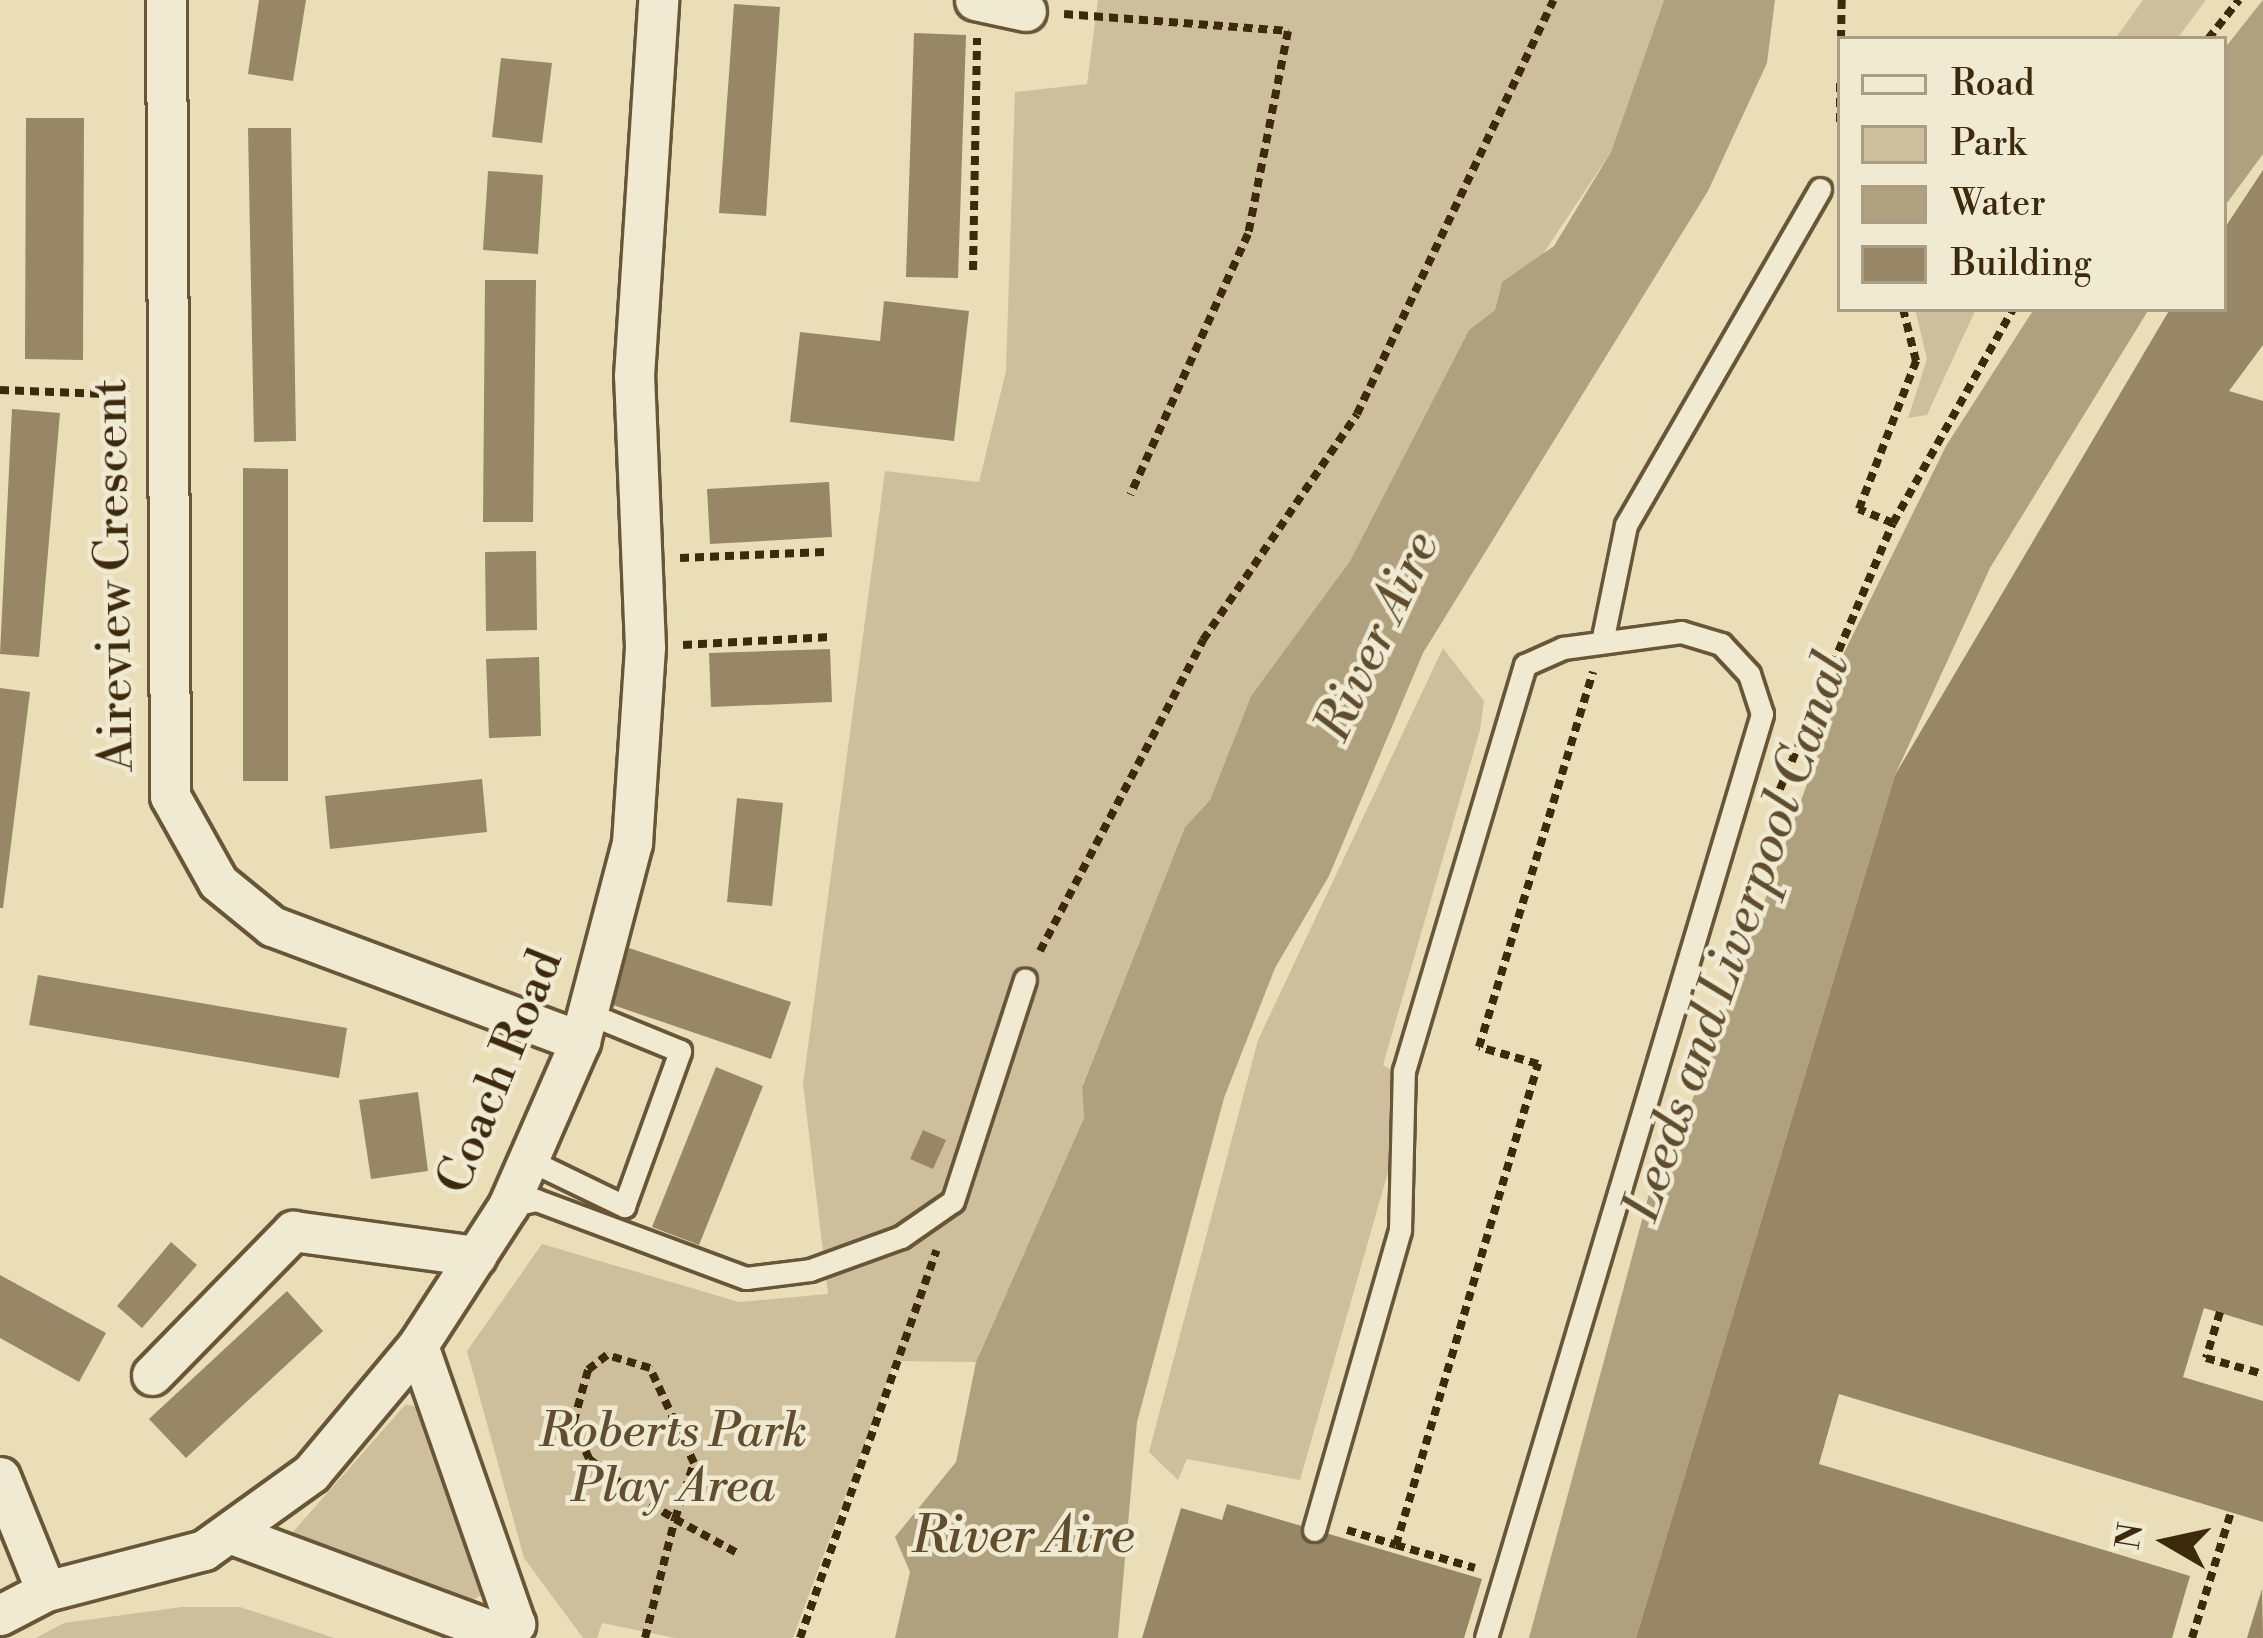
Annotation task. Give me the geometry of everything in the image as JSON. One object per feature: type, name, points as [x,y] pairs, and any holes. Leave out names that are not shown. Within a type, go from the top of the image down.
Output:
[{"type":"street","name":"Aireview Crescent","points":[[166,0],[164,396],[170,796],[218,882],[272,926],[585,1027]]},
{"type":"street","name":"Coach Road","points":[[0,1615],[46,1592],[229,1533],[311,1474],[418,1345],[508,1206],[585,1027],[632,843],[645,647],[634,376],[658,0]]},
{"type":"street","points":[[976,0],[1026,11]]},
{"type":"street","points":[[152,1376],[293,1231],[476,1256]]},
{"type":"street","points":[[229,1533],[504,1635],[514,1624],[418,1345]]},
{"type":"street","points":[[0,1477],[46,1592]]},
{"type":"lane","points":[[1602,643],[1626,525],[1820,189]]},
{"type":"lane","points":[[1315,1526],[1400,1230],[1404,1071],[1525,665],[1602,643],[1681,632],[1721,644],[1749,674],[1762,714],[1486,1638]]},
{"type":"lane","points":[[508,1206],[536,1200],[746,1278],[811,1270],[883,1244],[952,1201],[1025,979]]},
{"type":"lane","points":[[529,1160],[624,1205],[680,1051],[585,1027]]},
{"type":"path","points":[[973,270],[976,0]]},
{"type":"path","points":[[1025,979],[1202,640],[1358,414],[1554,0]]},
{"type":"path","points":[[1841,36],[1843,0]]},
{"type":"path","points":[[2210,36],[2239,0]]},
{"type":"path","points":[[1026,11],[1288,31],[1248,234],[1130,496]]},
{"type":"path","points":[[1893,523],[1859,509],[1916,361],[1905,312]]},
{"type":"path","points":[[1815,700],[1893,523],[2011,312]]},
{"type":"path","points":[[0,390],[164,396]]},
{"type":"path","points":[[643,559],[825,552]]},
{"type":"path","points":[[645,647],[830,637]]},
{"type":"path","points":[[1396,1545],[1538,1064],[1479,1047],[1602,643]]},
{"type":"path","points":[[800,1638],[952,1201]]},
{"type":"path","points":[[2219,1312],[2206,1358],[2263,1374]]},
{"type":"path","points":[[645,1638],[675,1519],[694,1463],[650,1368],[608,1355],[575,1396],[573,1424],[589,1459],[675,1519],[737,1553]]},
{"type":"path","points":[[2192,1638],[2231,1512]]},
{"type":"path","points":[[1315,1526],[1462,1564]]},
{"type":"green space","name":"Roberts Park Play Area","points":[[1098,0],[1664,0],[1611,152],[1531,272],[1502,282],[1495,310],[1469,330],[1350,561],[1251,696],[1210,800],[1185,827],[1082,1086],[1084,1118],[976,1362],[895,1361],[793,1638],[675,1638],[602,1623],[597,1638],[583,1638],[524,1558],[467,1351],[542,1244],[739,1302],[828,1294],[803,1084],[885,471],[979,482],[1006,371],[1015,92],[1087,84]]},
{"type":"green space","points":[[2143,0],[2206,0],[2179,36],[2117,36]]},
{"type":"green space","points":[[1916,312],[1975,312],[1927,415],[1908,418],[1927,359]]},
{"type":"green space","points":[[1443,648],[1484,701],[1480,730],[1383,1065],[1401,1075],[1398,1137],[1300,1480],[1187,1459],[1178,1480],[1149,1452],[1258,1040]]},
{"type":"green space","points":[[406,1404],[426,1410],[492,1587],[471,1602],[291,1534]]},
{"type":"green space","points":[[182,1607],[240,1607],[334,1638],[36,1638],[64,1623]]},
{"type":"water","name":"River Aire","points":[[1664,0],[1775,0],[1767,63],[1708,191],[1423,653],[1329,876],[1275,968],[1224,1098],[1137,1422],[1118,1638],[895,1638],[910,1572],[895,1537],[956,1462],[976,1362],[1084,1118],[1082,1087],[1185,827],[1210,800],[1251,696],[1350,561],[1469,330],[1495,310],[1502,282],[1554,246],[1611,152]]},
{"type":"water","points":[[2263,0],[2263,154],[2227,203],[2227,45]]},
{"type":"water","points":[[2032,312],[2147,312],[1990,568],[1895,775],[1636,1638],[1529,1638],[1652,1183],[1663,1180],[1845,679],[1838,665],[1946,446]]},
{"type":"pier","points":[[1838,665],[1845,679],[1663,1181],[1652,1183]]},
{"type":"building","points":[[259,0],[306,0],[293,81],[248,74]]},
{"type":"building","points":[[734,4],[780,7],[766,216],[719,213]]},
{"type":"building","points":[[914,33],[966,35],[958,278],[906,277]]},
{"type":"building","points":[[501,58],[552,63],[542,143],[492,137]]},
{"type":"building","points":[[26,118],[84,118],[83,360],[25,359]]},
{"type":"building","points":[[248,128],[291,128],[296,441],[254,442]]},
{"type":"building","points":[[2263,170],[2263,345],[2229,391],[2263,401],[2263,1326],[2204,1308],[2183,1377],[2263,1401],[2263,1522],[1839,1394],[1819,1464],[2190,1576],[2172,1638],[1636,1638],[1895,775],[2168,312],[2227,312],[2227,224]]},
{"type":"building","points":[[488,171],[543,175],[538,254],[483,250]]},
{"type":"building","points":[[485,280],[536,280],[533,522],[483,522]]},
{"type":"building","points":[[884,301],[969,311],[954,441],[790,422],[800,332],[880,341]]},
{"type":"building","points":[[12,409],[60,413],[39,657],[0,654]]},
{"type":"building","points":[[243,468],[288,469],[288,781],[243,781]]},
{"type":"building","points":[[829,482],[832,537],[710,544],[707,489]]},
{"type":"building","points":[[536,551],[537,630],[486,631],[485,552]]},
{"type":"building","points":[[830,649],[832,702],[711,707],[709,653]]},
{"type":"building","points":[[539,657],[541,736],[489,738],[486,659]]},
{"type":"building","points":[[0,688],[30,692],[3,908],[0,908]]},
{"type":"building","points":[[482,779],[487,832],[330,849],[325,796]]},
{"type":"building","points":[[737,798],[783,803],[772,906],[727,902]]},
{"type":"building","points":[[629,948],[791,1002],[771,1059],[610,1004]]},
{"type":"building","points":[[38,975],[347,1028],[339,1078],[29,1025]]},
{"type":"building","points":[[716,1067],[763,1086],[699,1245],[652,1227]]},
{"type":"building","points":[[418,1092],[428,1171],[371,1179],[359,1100]]},
{"type":"building","points":[[923,1130],[946,1140],[933,1169],[910,1159]]},
{"type":"building","points":[[171,1242],[197,1265],[142,1328],[117,1306]]},
{"type":"building","points":[[0,1275],[106,1333],[79,1382],[0,1338]]},
{"type":"building","points":[[287,1291],[323,1331],[186,1458],[149,1419]]},
{"type":"building","points":[[1227,1504],[1482,1579],[1464,1638],[1142,1638],[1181,1508],[1222,1520]]},
{"type":"building","points":[[2262,1589],[2263,1638],[2247,1638]]},
{"type":"water label","name":"Leeds and Liverpool Canal","points":[[1738,937]]}]
